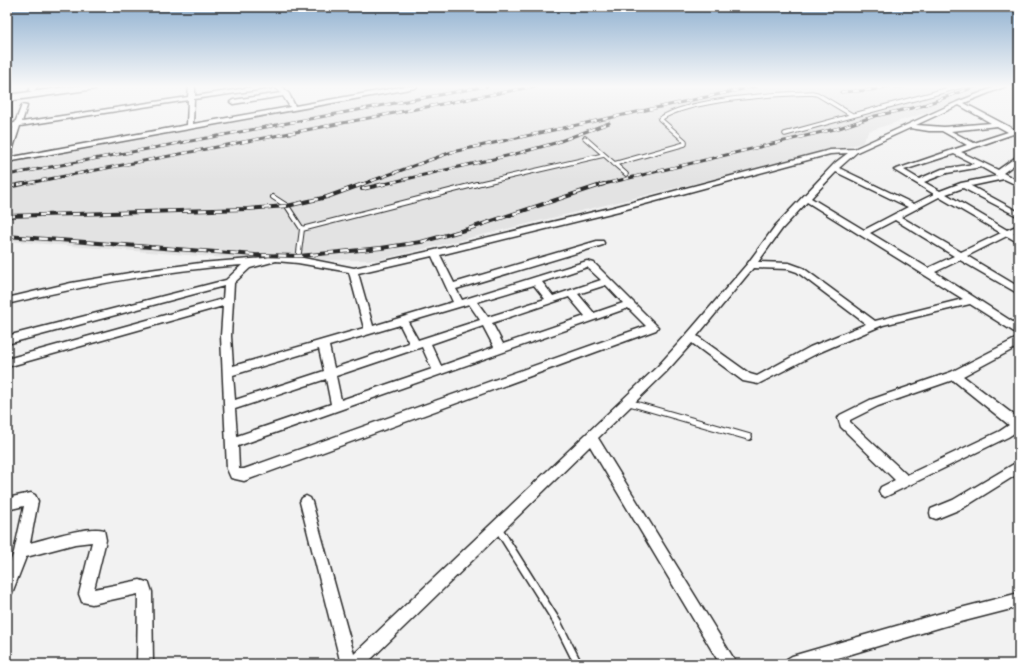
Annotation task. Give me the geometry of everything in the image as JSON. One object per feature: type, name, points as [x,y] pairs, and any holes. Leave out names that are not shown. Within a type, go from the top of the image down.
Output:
[{"type":"street","points":[[7,154],[21,117]]},
{"type":"street","points":[[7,126],[63,117]]},
{"type":"street","points":[[190,117],[190,126]]},
{"type":"street","points":[[7,160],[237,117]]},
{"type":"street","points":[[355,664],[662,369],[691,337],[751,265],[779,227],[836,169],[855,151],[928,117]]},
{"type":"street","points":[[985,117],[1016,134]]},
{"type":"street","points":[[910,126],[919,129],[998,124]]},
{"type":"street","points":[[941,128],[972,145]]},
{"type":"street","points":[[1016,134],[972,145],[899,169],[900,172],[1019,240]]},
{"type":"street","points":[[7,340],[229,282],[248,266],[276,258],[298,260],[350,269],[353,271],[435,253],[616,209],[830,152],[855,151]]},
{"type":"street","points":[[954,151],[1019,184]]},
{"type":"street","points":[[864,233],[939,194],[1001,175],[1019,156]]},
{"type":"street","points":[[918,182],[945,171],[982,165]]},
{"type":"street","points":[[836,169],[915,207]]},
{"type":"street","points":[[964,186],[1019,215]]},
{"type":"street","points":[[808,199],[928,272],[1019,331]]},
{"type":"street","points":[[896,217],[1019,291]]},
{"type":"street","points":[[928,272],[1019,227]]},
{"type":"street","points":[[451,287],[600,242]]},
{"type":"street","points":[[435,253],[459,304]]},
{"type":"street","points":[[7,301],[141,273],[216,264],[266,261]]},
{"type":"street","points":[[228,372],[536,281],[587,264],[591,264],[653,327],[244,475],[235,474],[232,469],[226,336],[229,282]]},
{"type":"street","points":[[751,265],[789,266],[800,270],[874,325]]},
{"type":"street","points":[[353,271],[369,330]]},
{"type":"street","points":[[536,281],[551,300]]},
{"type":"street","points":[[229,407],[608,281]]},
{"type":"street","points":[[571,293],[592,317]]},
{"type":"street","points":[[471,300],[486,322],[500,349]]},
{"type":"street","points":[[691,337],[747,378],[758,380],[814,350],[874,325],[971,300]]},
{"type":"street","points":[[7,363],[228,301]]},
{"type":"street","points":[[231,443],[630,304]]},
{"type":"street","points":[[403,321],[438,371]]},
{"type":"street","points":[[906,481],[845,424],[843,419],[874,403],[955,375],[1019,341]]},
{"type":"street","points":[[323,344],[337,406]]},
{"type":"street","points":[[885,491],[1004,434],[1018,425],[955,375]]},
{"type":"street","points":[[590,438],[728,664]]},
{"type":"street","points":[[936,513],[958,504],[1019,466]]},
{"type":"street","points":[[7,504],[31,499],[32,501],[21,552],[7,588]]},
{"type":"street","points":[[306,502],[349,664]]},
{"type":"street","points":[[21,552],[75,538],[99,535],[86,594],[88,597],[92,597],[140,587],[144,588],[146,592],[145,664]]},
{"type":"street","points":[[792,664],[945,619],[1019,600]]},
{"type":"lane","points":[[614,164],[685,144],[686,141],[660,119],[661,117]]},
{"type":"lane","points":[[785,134],[844,117]]},
{"type":"lane","points":[[585,138],[626,174]]},
{"type":"lane","points":[[302,229],[468,186],[604,155]]},
{"type":"lane","points":[[273,197],[287,206],[302,229],[298,260]]},
{"type":"lane","points":[[627,402],[749,437]]},
{"type":"lane","points":[[498,527],[557,622],[578,664]]},
{"type":"shaded area","points":[[241,117],[911,117],[869,131],[862,143],[378,260],[252,260],[7,241],[7,161]]},
{"type":"railway","points":[[7,175],[318,117]]},
{"type":"railway","points":[[18,185],[372,117]]},
{"type":"railway","points":[[360,185],[452,152],[612,117]]},
{"type":"railway","points":[[604,184],[839,128],[871,117]]},
{"type":"railway","points":[[380,185],[519,153],[555,143],[609,123]]},
{"type":"railway","points":[[7,187],[23,184]]},
{"type":"railway","points":[[7,216],[247,209],[287,206],[327,197],[363,184]]},
{"type":"railway","points":[[362,189],[384,184]]},
{"type":"railway","points":[[7,236],[255,255],[299,256],[381,248],[421,242],[468,229],[604,184]]}]
